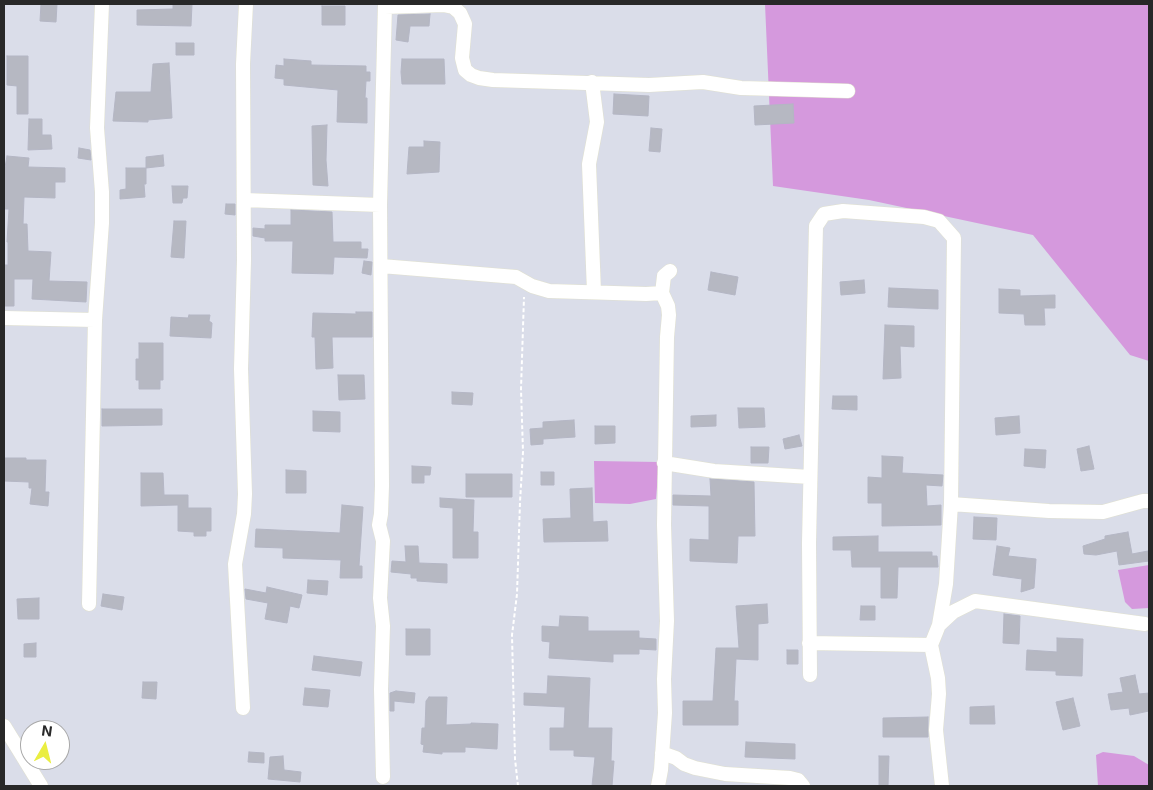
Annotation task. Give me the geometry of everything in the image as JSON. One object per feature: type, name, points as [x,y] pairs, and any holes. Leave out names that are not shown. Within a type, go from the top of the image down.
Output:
[{"type":"street","points":[[89,604],[95,320],[102,223],[102,192],[97,128],[102,4]]},
{"type":"street","points":[[243,708],[235,564],[244,514],[245,494],[241,369],[246,4]]},
{"type":"street","points":[[383,777],[381,689],[383,626],[380,598],[383,541],[379,525],[382,486],[380,205],[385,5],[444,4],[453,7],[460,13],[465,24],[462,58],[465,70],[479,78],[649,85],[703,82],[741,88],[848,91]]},
{"type":"street","points":[[592,82],[597,122],[589,164],[594,292]]},
{"type":"street","points":[[244,200],[380,205]]},
{"type":"street","points":[[810,675],[810,477],[816,226],[824,214],[844,211],[924,217],[939,221],[954,238],[951,504],[946,584],[939,624],[931,645],[938,678],[936,730],[942,786]]},
{"type":"street","points":[[381,266],[516,277],[549,291],[662,293]]},
{"type":"street","points":[[658,786],[665,713],[667,621],[664,463],[669,315],[668,306],[662,293],[664,276],[670,271]]},
{"type":"street","points":[[4,318],[95,320]]},
{"type":"street","points":[[664,463],[714,471],[810,477]]},
{"type":"street","points":[[951,504],[1049,511],[1103,512],[1149,501]]},
{"type":"street","points":[[939,624],[953,612],[975,601],[1145,624]]},
{"type":"street","points":[[809,643],[931,645]]},
{"type":"street","points":[[4,726],[41,786]]},
{"type":"street","points":[[662,753],[695,768],[725,774],[790,778],[798,780],[803,786]]},
{"type":"path","points":[[518,786],[515,759],[512,635],[517,594],[523,452],[521,389],[525,282]]},
{"type":"shaded area","points":[[765,4],[1149,4],[1149,361],[1130,355],[1033,235],[869,200],[773,186]]},
{"type":"shaded area","points":[[594,461],[659,462],[656,499],[630,504],[595,503]]},
{"type":"shaded area","points":[[1149,565],[1149,608],[1132,609],[1125,602],[1118,570]]},
{"type":"shaded area","points":[[1103,752],[1134,756],[1149,765],[1148,786],[1098,786],[1096,755]]},
{"type":"building","points":[[41,4],[57,4],[56,22],[40,21]]},
{"type":"building","points":[[173,4],[192,4],[191,26],[137,25],[137,10],[173,9]]},
{"type":"building","points":[[322,6],[345,6],[345,25],[322,25]]},
{"type":"building","points":[[430,14],[429,26],[410,26],[408,42],[396,40],[398,15]]},
{"type":"building","points":[[176,43],[194,43],[194,55],[176,55]]},
{"type":"building","points":[[7,56],[28,56],[28,114],[17,114],[17,86],[7,85]]},
{"type":"building","points":[[284,59],[311,61],[311,65],[366,66],[366,72],[370,72],[370,81],[366,81],[365,98],[367,98],[367,123],[337,122],[338,90],[284,85],[284,79],[275,78],[276,65],[284,66]]},
{"type":"building","points":[[402,59],[444,59],[445,84],[402,84]]},
{"type":"building","points":[[169,63],[172,118],[148,120],[148,122],[113,121],[116,92],[151,92],[153,64]]},
{"type":"building","points":[[614,94],[649,96],[648,116],[613,114]]},
{"type":"building","points":[[793,104],[794,123],[755,125],[754,106]]},
{"type":"building","points":[[29,119],[42,119],[42,135],[51,135],[52,149],[28,150]]},
{"type":"building","points":[[327,125],[326,160],[328,186],[313,185],[312,126]]},
{"type":"building","points":[[651,128],[662,129],[660,152],[649,151]]},
{"type":"building","points":[[424,141],[440,142],[439,172],[407,174],[409,147],[424,147]]},
{"type":"building","points":[[79,148],[90,150],[91,160],[78,158]]},
{"type":"building","points":[[163,155],[164,166],[146,168],[146,157]]},
{"type":"building","points":[[7,156],[29,158],[28,167],[65,168],[65,182],[55,182],[55,198],[24,197],[23,224],[27,224],[28,251],[51,252],[49,281],[87,282],[86,302],[32,299],[33,279],[14,279],[14,306],[4,306],[4,265],[8,265],[9,209],[4,209],[4,173]]},
{"type":"building","points":[[126,168],[146,168],[145,197],[120,199],[120,190],[126,189]]},
{"type":"building","points":[[172,186],[188,186],[187,198],[183,198],[182,203],[173,203]]},
{"type":"building","points":[[226,204],[235,204],[235,215],[225,214]]},
{"type":"building","points":[[291,210],[332,212],[333,242],[361,242],[361,249],[368,249],[367,258],[334,257],[333,274],[292,273],[293,241],[265,241],[265,238],[253,236],[253,228],[265,229],[265,225],[291,225]]},
{"type":"building","points":[[174,221],[186,221],[184,258],[171,257]]},
{"type":"building","points":[[364,261],[372,262],[371,275],[362,273]]},
{"type":"building","points":[[711,272],[738,277],[735,295],[708,290]]},
{"type":"building","points":[[864,280],[865,293],[841,295],[840,282]]},
{"type":"building","points":[[889,288],[938,290],[938,309],[888,307]]},
{"type":"building","points":[[999,289],[1020,290],[1020,296],[1055,295],[1055,308],[1044,308],[1045,325],[1025,325],[1024,314],[999,313]]},
{"type":"building","points":[[356,312],[372,312],[372,337],[332,337],[333,368],[316,369],[315,337],[312,337],[313,313],[356,314]]},
{"type":"building","points":[[189,315],[210,315],[209,321],[212,323],[211,338],[170,336],[171,317],[188,318]]},
{"type":"building","points":[[885,325],[914,326],[914,347],[900,346],[901,378],[883,379]]},
{"type":"building","points":[[139,343],[163,343],[163,380],[160,380],[160,389],[139,389],[139,380],[136,380],[136,359],[139,359]]},
{"type":"building","points":[[338,375],[364,375],[365,399],[339,400]]},
{"type":"building","points":[[452,392],[473,393],[472,405],[452,404]]},
{"type":"building","points":[[833,396],[857,396],[857,410],[832,409]]},
{"type":"building","points":[[738,408],[764,408],[765,427],[739,428]]},
{"type":"building","points":[[102,409],[162,409],[162,425],[102,426]]},
{"type":"building","points":[[313,411],[340,412],[340,432],[313,431]]},
{"type":"building","points":[[716,415],[716,426],[691,427],[691,416]]},
{"type":"building","points":[[1019,416],[1020,433],[996,435],[995,418]]},
{"type":"building","points":[[574,420],[575,437],[543,439],[543,444],[531,445],[530,429],[543,428],[543,422]]},
{"type":"building","points":[[595,426],[615,426],[615,443],[595,444]]},
{"type":"building","points":[[799,435],[802,446],[785,449],[783,439]]},
{"type":"building","points":[[1089,446],[1094,469],[1081,471],[1077,449]]},
{"type":"building","points":[[751,447],[769,447],[768,463],[751,463]]},
{"type":"building","points":[[1025,449],[1046,450],[1045,468],[1024,466]]},
{"type":"building","points":[[882,456],[903,457],[902,473],[943,475],[942,486],[926,485],[927,506],[941,505],[941,525],[882,526],[882,503],[868,503],[868,477],[882,478]]},
{"type":"building","points":[[4,458],[46,460],[45,492],[49,492],[48,506],[30,504],[32,488],[29,488],[29,482],[4,481]]},
{"type":"building","points":[[412,466],[431,467],[430,475],[424,475],[424,483],[412,483]]},
{"type":"building","points":[[286,470],[306,471],[306,493],[286,493]]},
{"type":"building","points":[[541,472],[554,472],[554,485],[541,485]]},
{"type":"building","points":[[141,473],[163,473],[164,495],[188,495],[188,508],[211,508],[211,531],[206,531],[206,536],[194,536],[194,532],[178,531],[178,505],[141,506]]},
{"type":"building","points":[[466,474],[512,474],[512,497],[466,497]]},
{"type":"building","points":[[710,479],[754,482],[755,536],[738,536],[737,563],[690,561],[690,539],[709,540],[709,506],[673,505],[673,495],[711,496]]},
{"type":"building","points":[[592,488],[593,522],[607,521],[608,541],[544,542],[543,519],[571,518],[570,489]]},
{"type":"building","points":[[440,498],[474,500],[473,532],[478,532],[478,558],[453,558],[453,508],[440,507]]},
{"type":"building","points":[[342,505],[363,507],[359,566],[362,566],[362,578],[340,578],[341,560],[283,558],[283,548],[255,547],[256,529],[340,533]]},
{"type":"building","points":[[974,517],[997,518],[996,540],[973,539]]},
{"type":"building","points":[[1128,532],[1132,554],[1148,551],[1149,561],[1119,565],[1117,551],[1096,555],[1084,554],[1083,546],[1105,539],[1105,536]]},
{"type":"building","points":[[878,536],[878,552],[932,552],[932,556],[937,556],[938,567],[898,567],[897,598],[881,598],[881,567],[852,567],[851,550],[833,550],[833,537]]},
{"type":"building","points":[[405,546],[418,546],[419,563],[447,564],[447,583],[417,581],[417,578],[411,578],[411,574],[391,572],[392,561],[406,562]]},
{"type":"building","points":[[997,546],[1010,548],[1008,556],[1036,559],[1034,588],[1021,592],[1022,579],[993,575]]},
{"type":"building","points":[[308,580],[328,581],[327,595],[307,593]]},
{"type":"building","points":[[267,587],[302,595],[299,608],[290,606],[287,623],[265,619],[268,603],[246,599],[245,589],[266,593]]},
{"type":"building","points":[[103,594],[124,597],[122,610],[101,606]]},
{"type":"building","points":[[39,598],[39,619],[18,619],[17,599]]},
{"type":"building","points":[[767,604],[768,623],[758,624],[758,660],[736,659],[734,701],[738,701],[738,725],[683,725],[683,701],[713,701],[716,648],[739,648],[736,606]]},
{"type":"building","points":[[861,606],[875,606],[875,620],[860,620]]},
{"type":"building","points":[[1004,614],[1020,616],[1019,644],[1003,643]]},
{"type":"building","points":[[560,616],[588,617],[588,631],[639,631],[639,638],[656,639],[656,650],[639,649],[639,654],[613,654],[613,662],[549,658],[550,642],[542,641],[542,626],[559,627]]},
{"type":"building","points":[[406,629],[430,629],[430,655],[406,655]]},
{"type":"building","points":[[1057,638],[1083,639],[1082,676],[1056,675],[1056,671],[1026,670],[1027,650],[1057,652]]},
{"type":"building","points":[[36,643],[36,657],[24,657],[24,644]]},
{"type":"building","points":[[787,650],[798,650],[798,664],[787,664]]},
{"type":"building","points":[[314,656],[362,662],[360,676],[312,670]]},
{"type":"building","points":[[1135,675],[1139,694],[1149,693],[1149,711],[1130,715],[1129,708],[1111,710],[1108,694],[1123,692],[1120,678]]},
{"type":"building","points":[[548,676],[590,678],[588,728],[612,728],[611,761],[614,761],[612,786],[592,786],[595,757],[574,756],[574,750],[550,750],[550,728],[564,728],[565,707],[524,705],[524,693],[547,694]]},
{"type":"building","points":[[143,682],[157,682],[156,699],[142,698]]},
{"type":"building","points":[[305,688],[330,690],[328,707],[303,705]]},
{"type":"building","points":[[396,691],[415,693],[414,703],[394,701],[394,711],[390,711],[390,693]]},
{"type":"building","points":[[429,697],[447,697],[446,725],[471,723],[498,724],[497,749],[465,747],[465,752],[442,752],[442,754],[423,752],[424,745],[421,744],[422,728],[425,728],[426,701]]},
{"type":"building","points":[[1073,698],[1080,726],[1063,730],[1056,702]]},
{"type":"building","points":[[994,706],[995,724],[970,724],[970,707]]},
{"type":"building","points":[[928,717],[928,737],[883,737],[883,718]]},
{"type":"building","points":[[746,742],[795,744],[795,759],[745,757]]},
{"type":"building","points":[[249,752],[264,753],[264,763],[248,762]]},
{"type":"building","points":[[283,756],[284,770],[301,772],[300,782],[268,779],[270,757]]},
{"type":"building","points":[[879,756],[889,756],[888,786],[879,786]]}]
